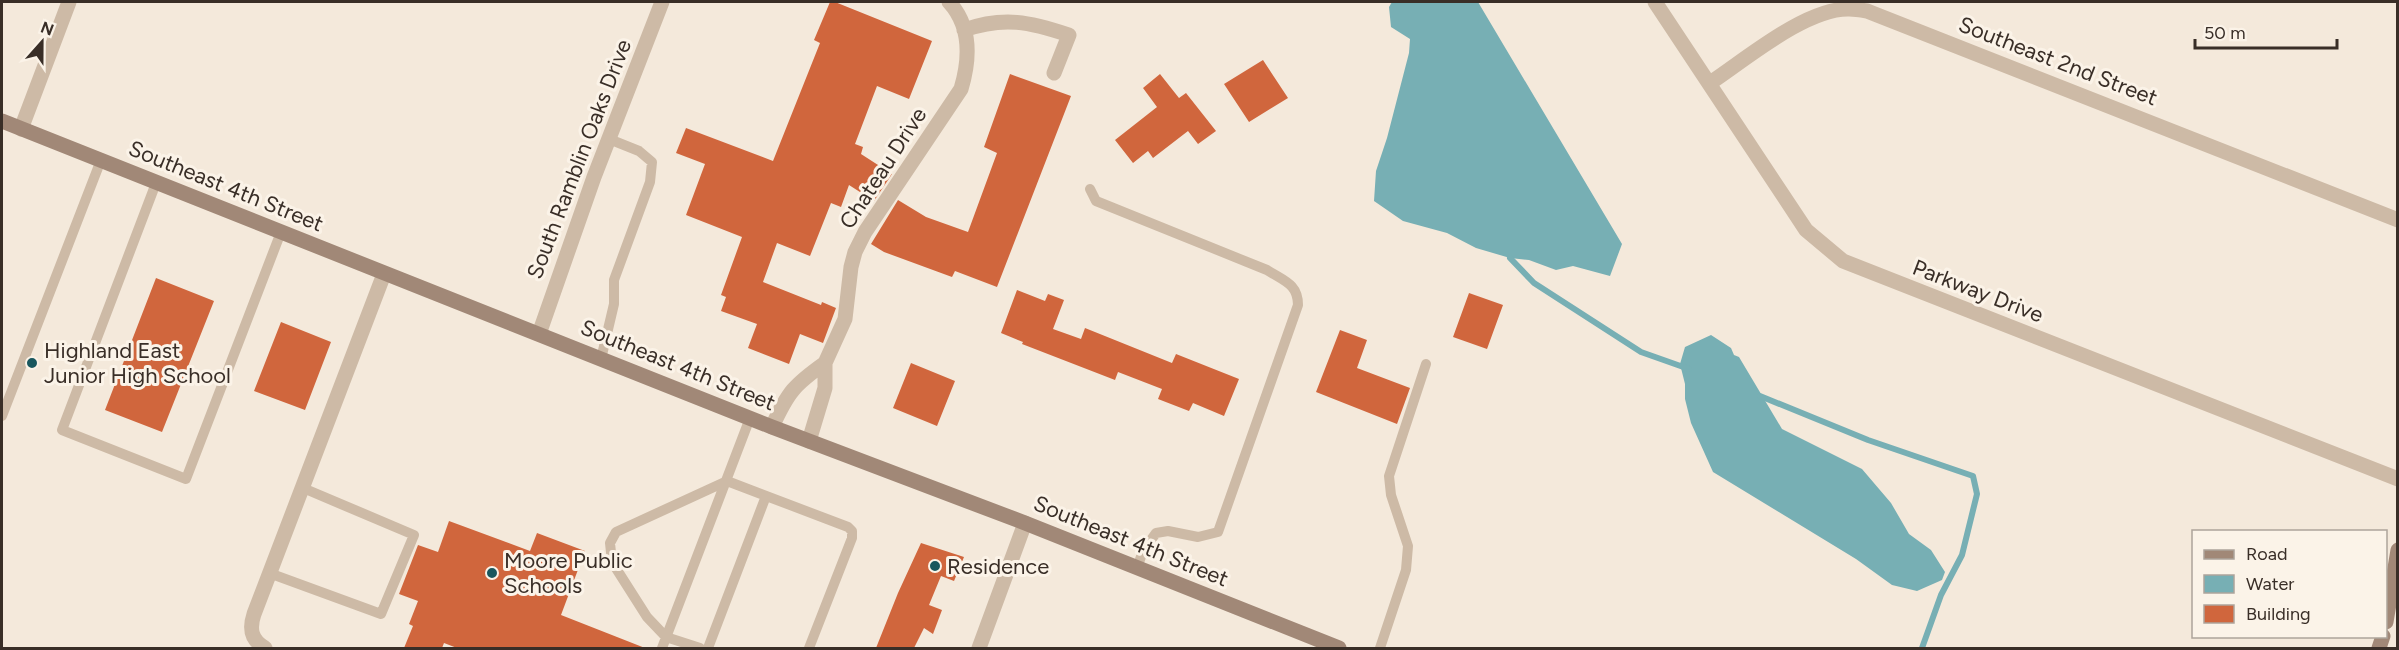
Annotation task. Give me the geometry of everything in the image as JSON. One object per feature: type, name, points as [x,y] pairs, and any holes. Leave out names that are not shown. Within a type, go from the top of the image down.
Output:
[{"type":"main road","name":"Southeast 4th Street","points":[[2,121],[772,427],[1025,523],[1339,648]]},
{"type":"main road","points":[[2387,610],[2397,550]]},
{"type":"street","points":[[21,129],[69,2]]},
{"type":"street","name":"South Ramblin Oaks Drive","points":[[539,334],[609,139],[662,2]]},
{"type":"street","name":"Chateau Drive","points":[[809,441],[825,388],[825,363],[845,319],[855,252],[865,232],[961,89],[967,69],[969,49],[964,30],[954,7],[949,2]]},
{"type":"street","name":"Parkway Drive","points":[[1655,2],[1806,230],[1843,261],[2397,479]]},
{"type":"street","name":"Southeast 2nd Street","points":[[1710,83],[1782,33],[1809,19],[1829,12],[1848,9],[1867,11],[2397,220]]},
{"type":"street","points":[[964,30],[986,22],[1006,21],[1043,26],[1068,35],[1054,73]]},
{"type":"street","points":[[260,644],[251,623],[384,273]]},
{"type":"street","name":"Chateau Drive","points":[[772,427],[786,397],[803,379],[825,363]]},
{"type":"street","points":[[979,648],[1025,523]]},
{"type":"lane","points":[[601,359],[614,304],[614,279],[650,182],[652,162],[639,151],[609,139]]},
{"type":"lane","points":[[2,416],[4,399],[101,160]]},
{"type":"lane","points":[[156,183],[62,430],[186,479],[281,232]]},
{"type":"lane","points":[[1090,189],[1096,201],[1267,270],[1290,284],[1298,294],[1298,305],[1218,532],[1198,537],[1168,531],[1156,533],[1143,551],[1137,568]]},
{"type":"lane","points":[[1380,648],[1406,570],[1408,546],[1391,495],[1389,476],[1426,364]]},
{"type":"lane","points":[[662,648],[750,418]]},
{"type":"lane","points":[[700,648],[666,637],[647,617],[612,562],[610,543],[616,532],[727,481],[848,527],[852,531],[852,538],[809,648]]},
{"type":"lane","points":[[269,573],[381,615],[414,535],[303,488]]},
{"type":"lane","points":[[708,648],[766,496]]},
{"type":"water","points":[[1392,2],[1478,2],[1622,244],[1610,276],[1573,266],[1556,270],[1529,260],[1510,258],[1476,248],[1447,233],[1403,221],[1374,201],[1376,171],[1409,53],[1410,39],[1391,27],[1389,7]]},
{"type":"water","points":[[1711,335],[1731,348],[1734,355],[1739,357],[1782,429],[1862,469],[1891,503],[1909,534],[1931,550],[1945,572],[1942,580],[1917,591],[1892,585],[1856,559],[1713,472],[1691,423],[1680,364],[1685,347]]},
{"type":"building","points":[[830,2],[932,41],[909,99],[877,86],[855,144],[863,147],[861,154],[892,174],[874,201],[849,185],[841,207],[831,203],[810,256],[777,243],[763,282],[821,305],[822,302],[836,308],[823,343],[800,334],[789,364],[748,348],[757,324],[721,311],[726,297],[721,295],[742,237],[686,215],[705,164],[676,153],[686,128],[773,161],[820,43],[814,40]]},
{"type":"building","points":[[1263,60],[1288,98],[1249,122],[1224,84]]},
{"type":"building","points":[[1010,74],[1071,96],[997,287],[955,271],[952,277],[884,252],[871,244],[898,200],[926,217],[968,232],[997,153],[984,147]]},
{"type":"building","points":[[1160,74],[1179,98],[1186,93],[1216,131],[1198,144],[1188,131],[1153,158],[1148,151],[1133,163],[1115,140],[1157,107],[1143,88]]},
{"type":"building","points":[[156,278],[214,301],[162,432],[105,410]]},
{"type":"building","points":[[1017,290],[1045,301],[1048,294],[1064,300],[1053,329],[1081,339],[1085,328],[1172,363],[1176,354],[1239,379],[1224,416],[1193,403],[1189,411],[1158,399],[1162,389],[1118,372],[1115,380],[1022,344],[1023,342],[1001,333]]},
{"type":"building","points":[[1469,293],[1503,305],[1487,349],[1453,337]]},
{"type":"building","points":[[281,322],[331,342],[305,410],[254,391]]},
{"type":"building","points":[[1340,330],[1367,340],[1357,368],[1410,388],[1397,424],[1316,392]]},
{"type":"building","points":[[911,363],[955,381],[937,426],[893,408]]},
{"type":"building","name":"Moore Public Schools","points":[[449,521],[530,551],[537,533],[585,551],[561,615],[645,648],[457,648],[444,643],[442,648],[404,648],[413,626],[409,624],[418,601],[399,594],[418,545],[438,552]]},
{"type":"building","points":[[921,543],[964,557],[954,581],[941,576],[929,605],[942,610],[933,634],[924,628],[914,648],[876,648],[898,593]]},
{"type":"waterway","points":[[1510,258],[1534,283],[1641,352],[1689,369]]},
{"type":"waterway","points":[[1760,396],[1868,440],[1973,476],[1977,494],[1962,555],[1941,595],[1922,648]]},
{"type":"place","name":"Highland East Junior High School","points":[[32,363]]},
{"type":"place","name":"Residence","points":[[935,566]]},
{"type":"place","name":"Moore Public Schools","points":[[492,573]]}]
